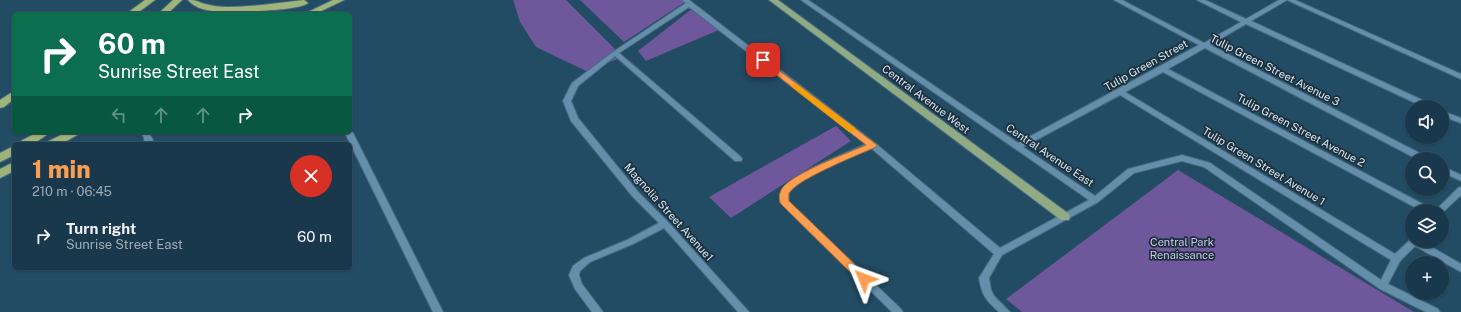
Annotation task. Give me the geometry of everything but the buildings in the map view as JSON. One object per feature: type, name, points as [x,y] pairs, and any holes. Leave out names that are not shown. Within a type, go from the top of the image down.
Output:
[{"type":"highway","points":[[133,12],[151,0]]},
{"type":"highway","points":[[164,12],[178,0]]},
{"type":"highway","points":[[192,0],[193,3],[202,7],[232,10],[307,2]]},
{"type":"highway","points":[[313,12],[340,0]]},
{"type":"highway","points":[[284,12],[307,2]]},
{"type":"highway","points":[[0,105],[12,96]]},
{"type":"highway","points":[[28,142],[42,134]]},
{"type":"highway","points":[[57,142],[71,134]]},
{"type":"highway","points":[[0,158],[12,151]]},
{"type":"highway","points":[[0,174],[12,167]]},
{"type":"main road","name":"Central Avenue West","points":[[773,0],[1065,217]]},
{"type":"street","name":"Central Avenue East","points":[[804,0],[1096,200],[1131,171],[1182,158],[1207,165],[1383,286],[1434,312]]},
{"type":"street","name":"Tulip Green Street Avenue 3","points":[[1117,0],[1410,152]]},
{"type":"street","points":[[1200,0],[1415,100]]},
{"type":"street","name":"Tulip Green Street","points":[[1017,147],[1163,69],[1284,0]]},
{"type":"street","points":[[1290,0],[1461,78]]},
{"type":"street","points":[[687,2],[872,145],[999,253]]},
{"type":"street","name":"Magnolia Street Avenue1","points":[[687,2],[616,53],[575,85],[567,101],[574,119],[636,195],[665,224],[744,312]]},
{"type":"street","points":[[616,53],[738,159]]},
{"type":"street","name":"Tulip Green Street Avenue 2","points":[[1163,69],[1416,204]]},
{"type":"street","name":"Tulip Green Street Avenue 1","points":[[1120,92],[1396,259]]},
{"type":"street","points":[[1449,115],[1461,121]]},
{"type":"street","points":[[349,134],[438,312]]},
{"type":"street","points":[[872,145],[798,179],[786,189],[784,194],[784,202],[898,312]]},
{"type":"street","points":[[1449,172],[1461,178]]},
{"type":"street","points":[[1447,204],[1461,190]]},
{"type":"street","points":[[1006,312],[991,299],[986,291],[984,278],[999,253],[1096,200]]},
{"type":"street","points":[[598,312],[578,286],[574,275],[576,269],[587,260],[630,242],[665,224]]},
{"type":"street","points":[[1383,286],[1396,259],[1407,248]]},
{"type":"street","points":[[1426,248],[1461,268]]},
{"type":"green space","points":[[513,0],[566,0],[623,57],[586,71],[536,47],[520,22]]},
{"type":"green space","points":[[580,0],[688,0],[624,42]]},
{"type":"green space","points":[[693,8],[721,29],[646,61],[638,51]]},
{"type":"green space","points":[[836,126],[851,141],[731,218],[709,197]]},
{"type":"green space","name":"Central Park Renaissance","points":[[1178,170],[1414,312],[1022,312],[1006,299]]},
{"type":"slow traffic","points":[[795,86],[852,130]]},
{"type":"route","points":[[763,60],[872,145],[798,179],[786,189],[784,194],[784,202],[864,279]]}]
